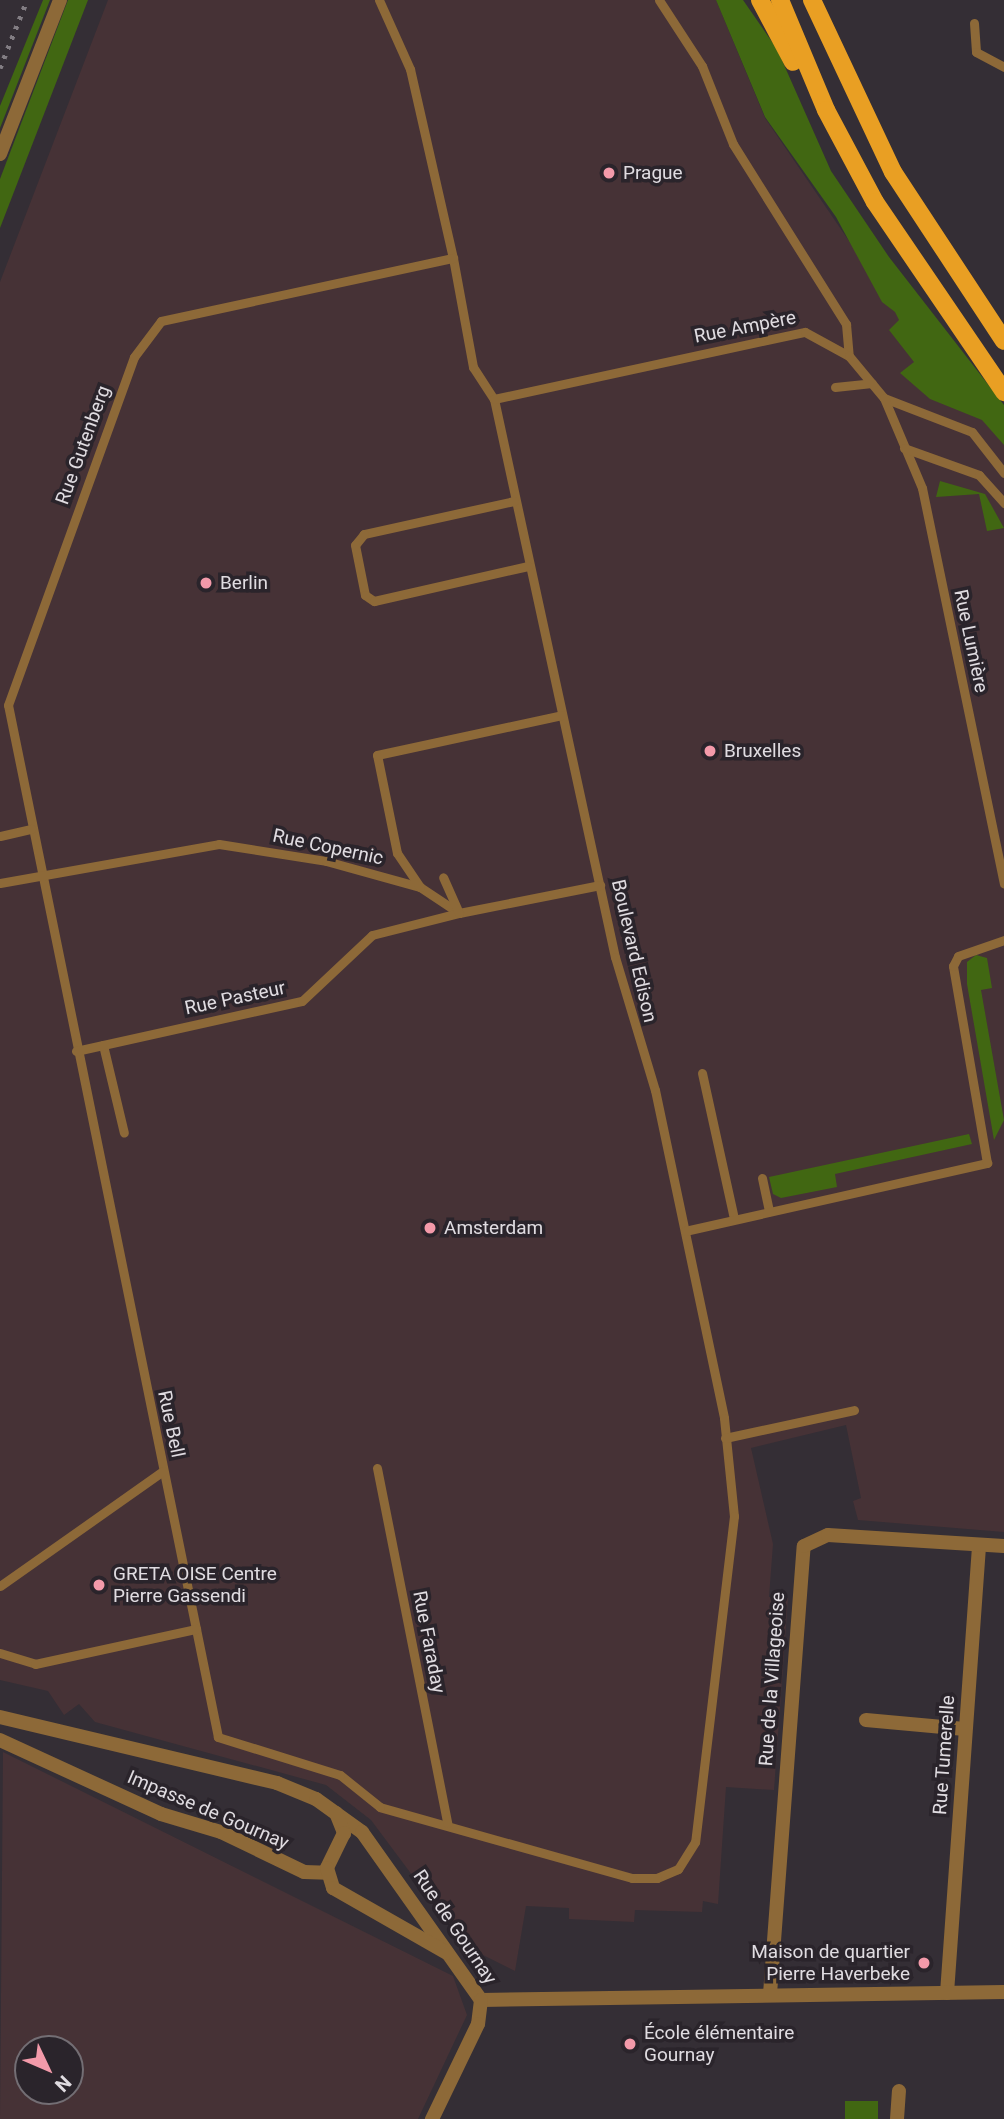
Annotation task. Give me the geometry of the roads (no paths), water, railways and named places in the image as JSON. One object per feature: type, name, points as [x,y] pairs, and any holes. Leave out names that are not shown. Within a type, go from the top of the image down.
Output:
[{"type":"main road","points":[[760,0],[909,257],[1004,391]]},
{"type":"main road","points":[[780,0],[844,146]]},
{"type":"main road","points":[[811,0],[893,172],[1004,341]]},
{"type":"street","points":[[0,155],[60,0]]},
{"type":"street","name":"Rue de la Villageoise","points":[[770,1994],[800,1559],[814,1537],[979,1545]]},
{"type":"street","points":[[979,1545],[1004,1546]]},
{"type":"street","name":"Rue Tumerelle","points":[[947,1993],[979,1545]]},
{"type":"street","name":"Rue de Gournay","points":[[0,1717],[257,1777],[334,1811],[378,1850],[481,2000],[770,1994],[1004,1993]]},
{"type":"street","points":[[866,1720],[965,1728]]},
{"type":"street","name":"Impasse de Gournay","points":[[0,1740],[161,1814],[221,1832],[310,1874],[327,1873]]},
{"type":"street","points":[[334,1811],[344,1833],[327,1873],[337,1892],[452,1955]]},
{"type":"street","points":[[432,2119],[478,2024],[481,2000]]},
{"type":"street","points":[[897,2119],[899,2091]]},
{"type":"lane","points":[[379,0],[410,69],[453,258],[473,367],[494,399]]},
{"type":"lane","points":[[659,0],[702,66],[753,179],[846,324],[849,356]]},
{"type":"lane","points":[[974,23],[976,52],[1004,68]]},
{"type":"lane","name":"Rue Gutenberg","points":[[40,874],[8,705],[134,357],[161,321],[453,258]]},
{"type":"lane","name":"Rue Ampère","points":[[494,399],[806,332],[849,356],[884,398],[922,488]]},
{"type":"lane","points":[[835,387],[872,383]]},
{"type":"lane","points":[[884,398],[972,432],[1004,473]]},
{"type":"lane","name":"Boulevard Edison","points":[[447,1823],[632,1878],[657,1878],[678,1869],[695,1842],[734,1512],[725,1438],[655,1090],[628,1013],[528,566],[494,399]]},
{"type":"lane","points":[[904,448],[979,475],[1004,503]]},
{"type":"lane","name":"Rue Lumière","points":[[922,488],[1004,884]]},
{"type":"lane","points":[[514,501],[364,534],[355,545],[365,595],[374,601],[528,566]]},
{"type":"lane","points":[[420,887],[397,853],[377,755],[562,715]]},
{"type":"lane","points":[[0,836],[31,829]]},
{"type":"lane","name":"Rue Copernic","points":[[0,883],[219,844],[326,861],[420,887],[459,913]]},
{"type":"lane","name":"Rue Bell","points":[[40,874],[218,1737],[340,1775],[380,1807],[447,1823]]},
{"type":"lane","points":[[443,877],[459,913],[600,885]]},
{"type":"lane","name":"Rue Pasteur","points":[[76,1051],[302,1001],[372,935],[459,913]]},
{"type":"lane","points":[[685,1231],[986,1163],[953,965],[958,956],[1004,940]]},
{"type":"lane","points":[[103,1045],[124,1133]]},
{"type":"lane","points":[[702,1073],[734,1219]]},
{"type":"lane","points":[[762,1178],[769,1211]]},
{"type":"lane","points":[[725,1438],[854,1410]]},
{"type":"lane","name":"Rue Faraday","points":[[377,1468],[447,1823]]},
{"type":"lane","points":[[0,1586],[163,1471]]},
{"type":"lane","points":[[0,1653],[35,1664],[196,1629]]},
{"type":"railway","points":[[0,68],[27,0]]},
{"type":"place","name":"Prague","points":[[609,173]]},
{"type":"place","name":"Berlin","points":[[206,583]]},
{"type":"place","name":"Bruxelles","points":[[710,751]]},
{"type":"place","name":"Amsterdam","points":[[430,1228]]},
{"type":"place","name":"GRETA OISE Centre Pierre Gassendi","points":[[99,1585]]},
{"type":"place","name":"Maison de quartier Pierre Haverbeke","points":[[924,1963]]},
{"type":"place","name":"École élémentaire Gournay","points":[[630,2044]]}]
